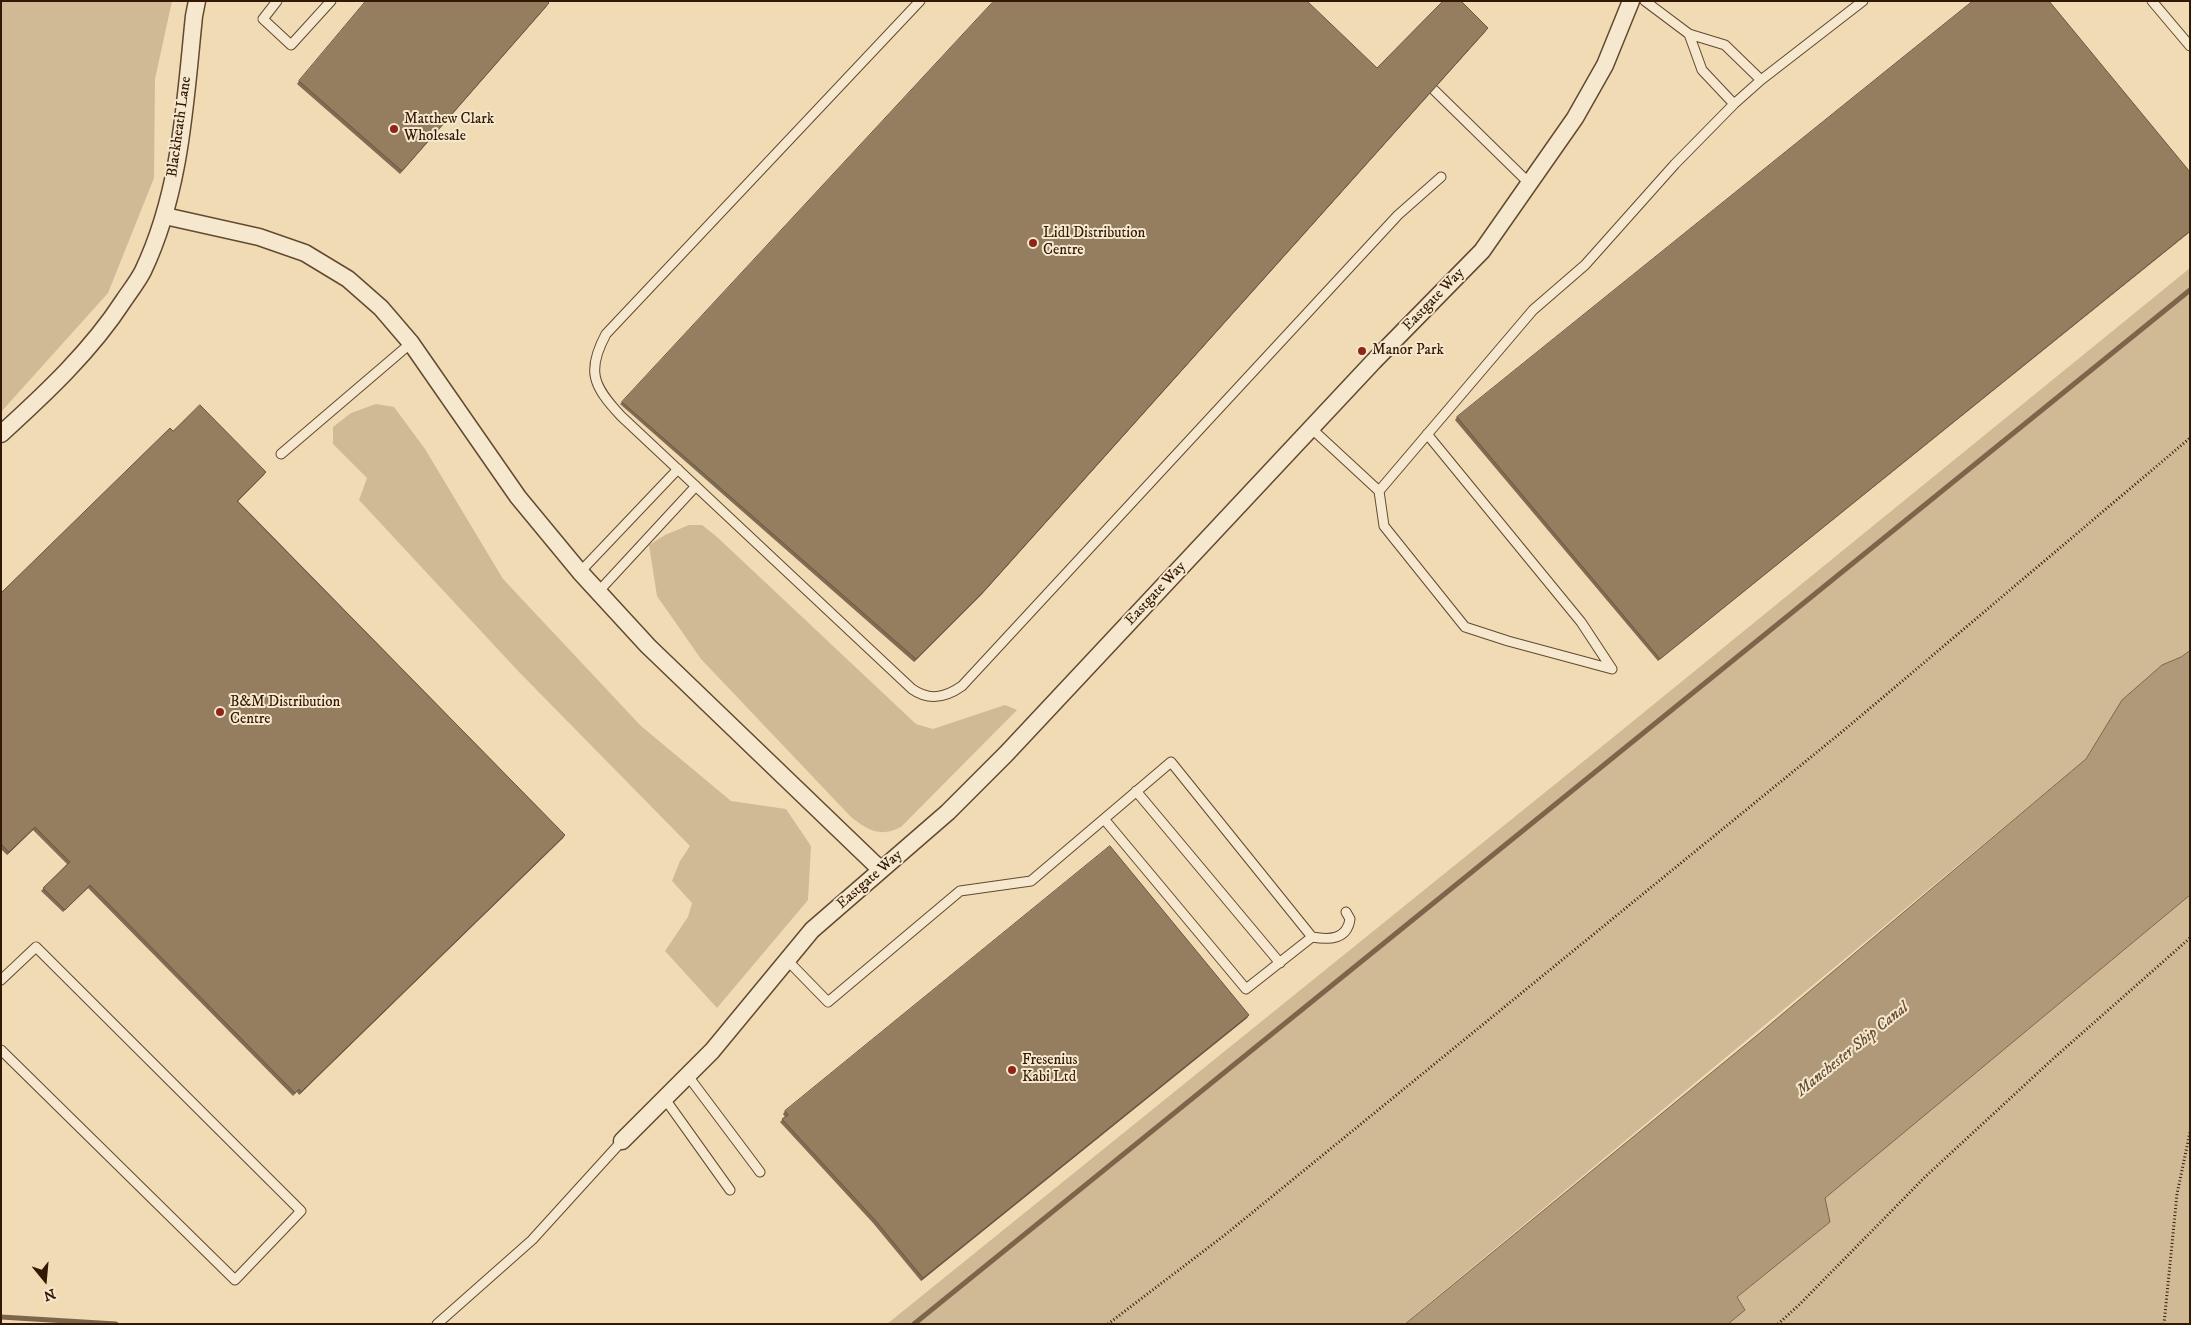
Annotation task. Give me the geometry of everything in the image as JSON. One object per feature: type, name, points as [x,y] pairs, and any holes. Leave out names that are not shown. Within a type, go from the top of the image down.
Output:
[{"type":"street","name":"Blackheath Lane","points":[[1,434],[48,390],[107,326],[142,272],[165,216],[181,146],[197,1]]},
{"type":"street","name":"Eastgate Way","points":[[622,1141],[712,1051],[812,930],[948,812],[1006,754],[1374,361],[1482,251],[1575,118],[1605,65],[1631,1]]},
{"type":"street","points":[[165,216],[259,237],[306,253],[348,280],[381,308],[411,343],[518,497],[580,572],[655,653],[881,870]]},
{"type":"lane","points":[[276,1],[263,19],[291,45],[332,1]]},
{"type":"lane","points":[[920,1],[606,334],[594,360],[594,372],[603,394],[621,416],[912,689],[926,697],[944,696],[953,693],[962,686],[1398,215],[1441,177]]},
{"type":"lane","points":[[1645,1],[1689,34],[1725,45],[1762,80]]},
{"type":"lane","points":[[1379,490],[1533,310],[1585,265],[1675,164],[1734,104],[1863,1]]},
{"type":"lane","points":[[2152,1],[2190,46]]},
{"type":"lane","points":[[1689,34],[1702,70],[1734,104]]},
{"type":"lane","points":[[1433,90],[1530,184]]},
{"type":"lane","points":[[281,454],[411,343]]},
{"type":"lane","points":[[1312,429],[1379,490],[1384,526],[1465,627],[1508,641],[1612,669],[1581,622],[1427,434]]},
{"type":"lane","points":[[580,572],[678,469]]},
{"type":"lane","points":[[598,592],[696,486]]},
{"type":"lane","points":[[787,960],[828,1002],[960,891],[1031,881],[1171,762],[1312,937],[1331,940],[1342,933],[1349,927],[1350,919],[1346,912]]},
{"type":"lane","points":[[1136,792],[1280,962]]},
{"type":"lane","points":[[1104,819],[1246,990],[1312,937]]},
{"type":"lane","points":[[1,980],[36,947],[301,1211],[235,1280],[1,1050]]},
{"type":"lane","points":[[688,1076],[760,1172]]},
{"type":"lane","points":[[665,1099],[730,1190]]},
{"type":"lane","points":[[437,1324],[532,1240],[622,1141]]},
{"type":"path","points":[[1108,1324],[1234,1228],[1826,744],[2190,438]]},
{"type":"path","points":[[1778,1324],[1932,1170],[2055,1057],[2190,938]]},
{"type":"path","points":[[2164,1324],[2178,1194],[2190,1132]]},
{"type":"shaded area","points":[[1,1],[172,1],[155,79],[154,178],[108,293],[1,412]]},
{"type":"shaded area","points":[[2190,268],[2190,651],[2162,665],[2122,700],[2086,759],[1404,1324],[887,1324],[1616,735]]},
{"type":"shaded area","points":[[376,404],[394,407],[425,449],[503,579],[641,726],[731,801],[786,809],[811,846],[808,900],[717,1008],[665,951],[688,917],[692,903],[672,881],[680,861],[690,846],[519,672],[359,500],[367,478],[333,444],[333,427],[351,413]]},
{"type":"shaded area","points":[[689,525],[702,525],[716,536],[916,724],[933,729],[1005,705],[1017,710],[901,827],[887,832],[868,829],[850,816],[701,659],[657,596],[649,545],[665,535]]},
{"type":"shaded area","points":[[2190,895],[2190,1324],[1728,1324],[1745,1310],[1737,1297],[1830,1222],[1824,1198]]},
{"type":"water","name":"Manchester Ship Canal","points":[[2190,651],[2190,895],[1825,1198],[1830,1222],[1737,1297],[1745,1310],[1728,1324],[1405,1324],[1761,1032],[2086,759],[2122,700],[2162,665]]},
{"type":"building","name":"Matthew Clark Wholesale","points":[[366,1],[547,1],[549,3],[402,171],[299,81]]},
{"type":"building","name":"Lidl Distribution Centre","points":[[994,1],[1307,1],[1377,68],[1443,1],[1461,1],[1488,28],[984,591],[916,659],[622,402]]},
{"type":"building","points":[[1973,1],[2049,1],[2190,172],[2190,231],[1660,659],[1457,417]]},
{"type":"building","name":"B&M Distribution Centre","points":[[200,405],[266,472],[237,501],[565,835],[301,1092],[299,1089],[295,1093],[90,885],[65,910],[43,888],[70,862],[35,827],[9,852],[1,844],[1,593],[170,428],[173,431]]},
{"type":"building","name":"Fresenius Kabi Ltd","points":[[1110,846],[1249,1015],[923,1278],[875,1220],[782,1119],[788,1115],[785,1111]]},
{"type":"waterway","points":[[914,1324],[2190,290]]},
{"type":"waterway","points":[[1,1317],[116,1324]]},
{"type":"place","name":"Matthew Clark Wholesale","points":[[394,129]]},
{"type":"place","name":"Lidl Distribution Centre","points":[[1033,243]]},
{"type":"place","name":"Manor Park","points":[[1362,351]]},
{"type":"place","name":"B&M Distribution Centre","points":[[220,712]]},
{"type":"place","name":"Fresenius Kabi Ltd","points":[[1012,1070]]}]
